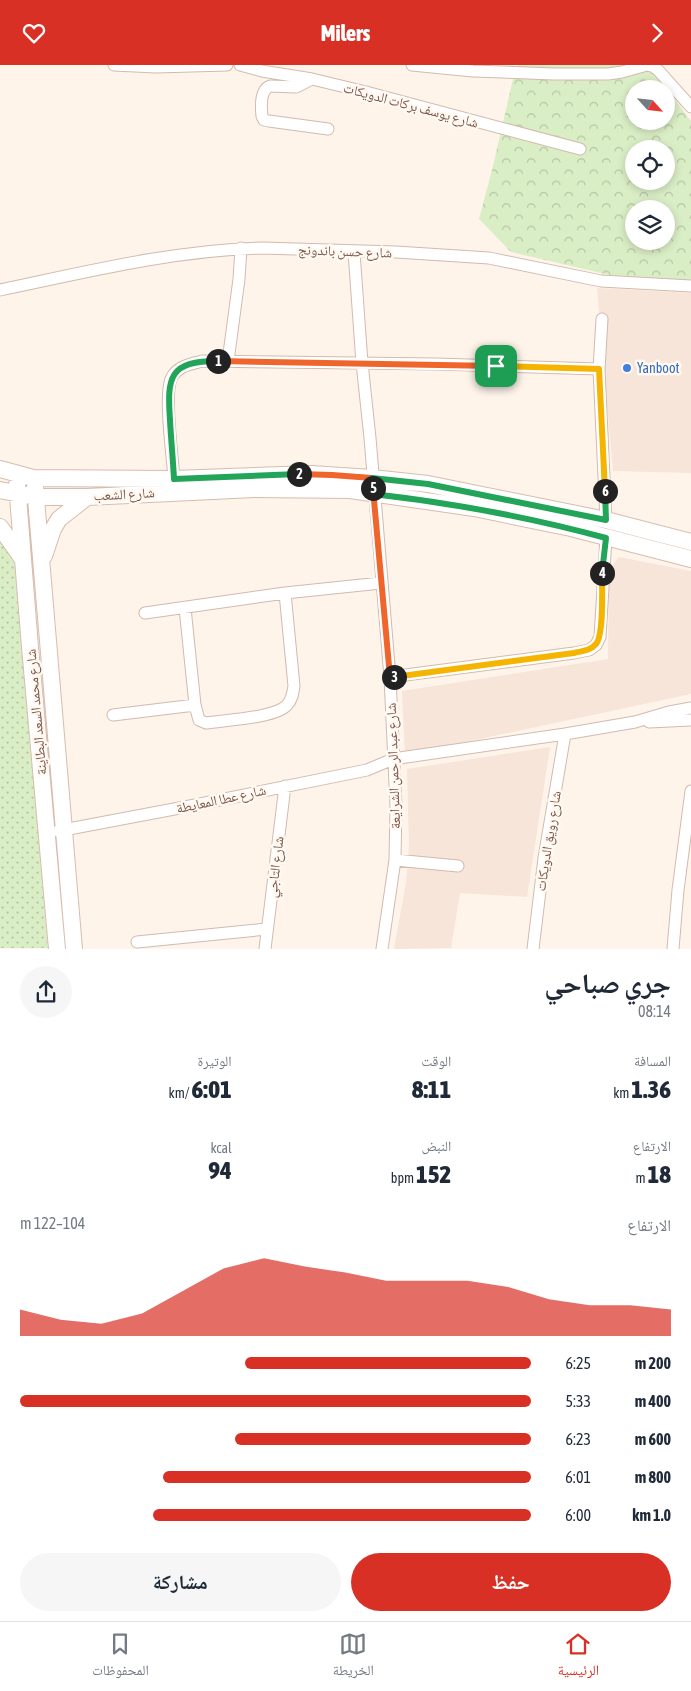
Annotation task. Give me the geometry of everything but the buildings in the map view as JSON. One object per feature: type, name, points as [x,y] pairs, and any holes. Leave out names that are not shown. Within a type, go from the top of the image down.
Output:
[{"type":"main road","name":"شارع الشعب","points":[[0,469],[34,477],[174,479],[292,474],[332,475],[373,486],[571,528],[683,557]]},
{"type":"main road","name":"شارع محمد السعد البطاينة","points":[[17,474],[17,494],[57,949]]},
{"type":"main road","name":"شارع محمد السعد البطاينة","points":[[34,477],[74,949]]},
{"type":"main road","name":"شارع الشعب","points":[[0,490],[36,497],[87,497],[177,491],[282,488],[350,490],[373,486],[428,484],[606,520],[691,542]]},
{"type":"main road","points":[[42,563],[53,529],[59,519],[87,497]]},
{"type":"main road","points":[[0,527],[23,559]]},
{"type":"main road","points":[[683,557],[691,567]]},
{"type":"street","points":[[114,65],[156,67],[227,65]]},
{"type":"street","name":"شارع يوسف بركات الدويكات","points":[[240,65],[366,91],[580,149]]},
{"type":"street","points":[[412,65],[489,72],[570,75],[622,72],[644,66],[652,66],[658,70],[691,107]]},
{"type":"street","points":[[312,79],[296,87],[270,86],[266,88],[264,91],[262,116],[264,120],[269,121],[328,129]]},
{"type":"street","points":[[228,361],[239,279],[241,248]]},
{"type":"street","name":"شارع حسن باندونج","points":[[0,290],[139,261],[241,248],[405,253],[489,258],[601,281],[691,286]]},
{"type":"street","name":"شارع عبد الرحمن الشرايعة","points":[[354,252],[390,677],[396,806],[394,860],[382,949]]},
{"type":"street","points":[[602,319],[599,369],[606,520]]},
{"type":"street","points":[[174,479],[168,399],[169,382],[175,373],[185,366],[202,361],[599,369]]},
{"type":"street","points":[[390,677],[589,650],[598,642],[601,631],[602,573],[606,538]]},
{"type":"street","points":[[145,613],[285,593],[381,583]]},
{"type":"street","points":[[185,608],[195,705],[199,720],[206,723],[266,715],[286,706],[292,697],[294,686],[285,593]]},
{"type":"street","points":[[113,715],[195,705]]},
{"type":"street","points":[[393,759],[565,734],[635,722],[668,712],[691,709],[691,720],[635,722]]},
{"type":"street","name":"شارع رويق الدويكات","points":[[533,949],[544,858],[565,734]]},
{"type":"street","name":"شارع عطا المعايطة","points":[[47,833],[367,770],[393,759]]},
{"type":"street","name":"شارع التاجي","points":[[265,949],[285,786]]},
{"type":"street","points":[[673,949],[678,890],[691,791]]},
{"type":"street","points":[[394,860],[458,866]]},
{"type":"street","points":[[137,942],[267,929]]},
{"type":"shaded area","points":[[597,288],[691,293],[691,473],[613,471]]},
{"type":"shaded area","points":[[619,557],[691,571],[691,694],[405,755],[402,691],[608,659],[609,570]]},
{"type":"shaded area","points":[[550,747],[527,897],[460,893],[451,948],[394,949],[406,883],[409,845],[407,769]]},
{"type":"green space","points":[[517,65],[649,65],[660,80],[625,80],[625,130],[675,130],[675,100],[691,121],[691,281],[631,280],[511,252],[479,219]]},
{"type":"green space","points":[[0,536],[14,557],[48,948],[0,948]]},
{"type":"place","name":"Yanboot","points":[[627,368]]},
{"type":"route","points":[[496,366],[228,361],[202,361],[185,366],[172,376],[168,387],[174,479],[310,474],[372,478],[373,494],[381,583],[390,677],[589,650],[598,642],[601,631],[602,573],[606,538],[571,528],[474,508],[373,494],[372,478],[428,484],[606,520],[599,369],[496,366]]}]
